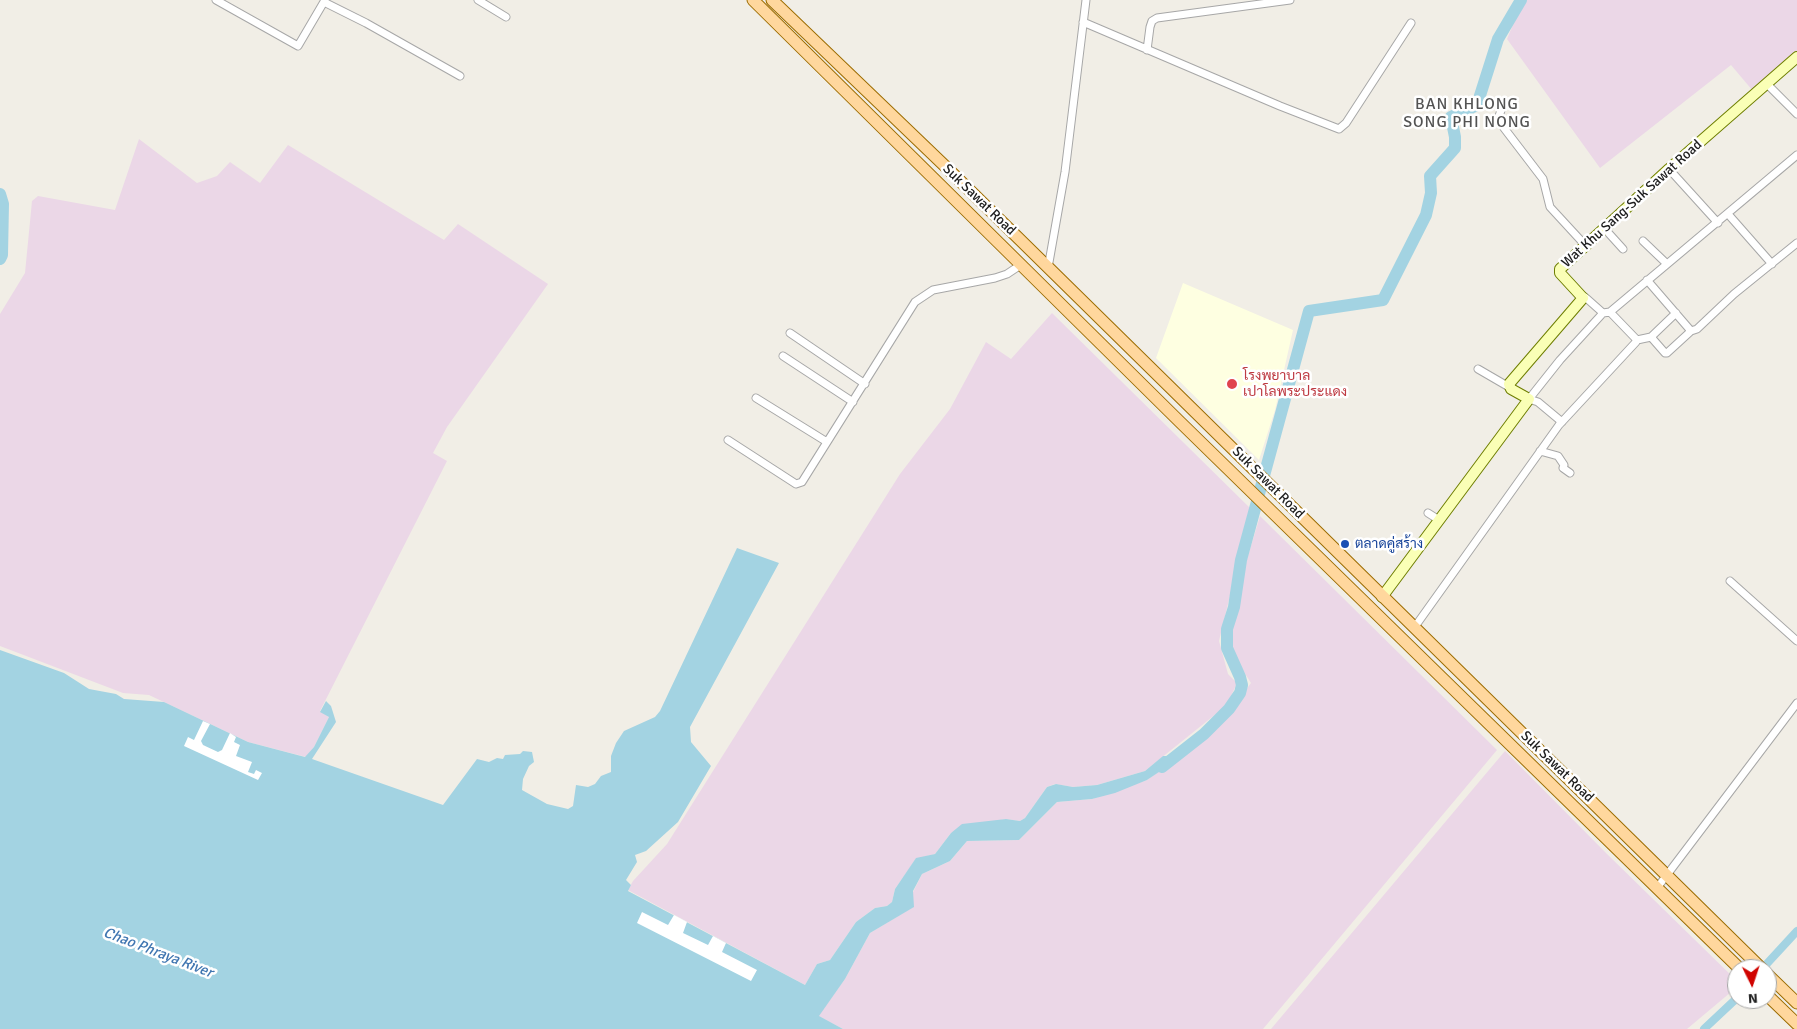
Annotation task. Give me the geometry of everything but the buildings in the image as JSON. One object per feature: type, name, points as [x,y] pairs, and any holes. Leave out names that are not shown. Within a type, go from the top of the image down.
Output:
[{"type":"main road","name":"Suk Sawat Road","points":[[753,0],[1730,959]]},
{"type":"main road","name":"Suk Sawat Road","points":[[772,0],[1268,483],[1752,959]]},
{"type":"main road","points":[[1777,984],[1797,1002]]},
{"type":"main road","points":[[1777,1006],[1794,1025]]},
{"type":"street","points":[[216,0],[298,46],[324,1],[460,76]]},
{"type":"street","points":[[478,0],[506,17]]},
{"type":"street","points":[[1048,268],[1065,172],[1086,0]]},
{"type":"street","points":[[1147,50],[1150,26],[1152,21],[1157,18],[1290,0]]},
{"type":"street","points":[[1083,22],[1339,128],[1346,123],[1411,23]]},
{"type":"street","name":"Wat Khu Sang-Suk Sawat Road","points":[[1583,298],[1560,273],[1560,269],[1669,169],[1797,58]]},
{"type":"street","points":[[1767,84],[1797,114]]},
{"type":"street","points":[[1504,102],[1499,116],[1504,128],[1543,179],[1550,207],[1585,245]]},
{"type":"street","points":[[1382,597],[1560,360],[1607,313],[1797,156]]},
{"type":"street","points":[[1669,169],[1718,223]]},
{"type":"street","points":[[1728,214],[1772,264]]},
{"type":"street","points":[[1604,228],[1623,249]]},
{"type":"street","points":[[1644,241],[1667,264]]},
{"type":"street","points":[[1651,337],[1667,353],[1691,331],[1697,329],[1734,294],[1797,244]]},
{"type":"street","points":[[728,440],[796,484],[802,482],[915,302],[925,294],[945,286],[1007,274],[1022,264]]},
{"type":"street","points":[[1647,280],[1691,331]]},
{"type":"street","points":[[1509,387],[1509,384],[1585,297],[1607,313],[1637,340]]},
{"type":"street","points":[[1414,628],[1562,422],[1637,340],[1651,337],[1676,313]]},
{"type":"street","points":[[790,333],[864,384]]},
{"type":"street","points":[[784,356],[853,402]]},
{"type":"street","points":[[1478,369],[1529,399],[1538,402],[1562,422]]},
{"type":"street","points":[[756,398],[827,442]]},
{"type":"street","points":[[1540,451],[1558,456],[1564,468],[1570,473]]},
{"type":"street","points":[[1428,513],[1439,520]]},
{"type":"street","points":[[1730,581],[1797,641]]},
{"type":"street","points":[[1657,888],[1797,703]]},
{"type":"shaded area","points":[[1527,0],[1797,0],[1797,52],[1753,91],[1731,65],[1600,168],[1507,39],[1517,15]]},
{"type":"shaded area","points":[[139,139],[197,183],[217,176],[230,162],[260,183],[288,145],[444,240],[458,224],[548,284],[447,427],[433,453],[447,461],[320,711],[329,717],[314,747],[306,757],[248,742],[149,695],[123,693],[0,646],[0,314],[25,273],[32,201],[38,196],[115,210]]},
{"type":"shaded area","name":"โรงพยาบาล เปาโลพระประแดง","points":[[1183,283],[1293,330],[1275,410],[1259,460],[1156,358]]},
{"type":"shaded area","points":[[1052,313],[1251,509],[1219,641],[1228,674],[1237,683],[1227,705],[1145,771],[1097,785],[1073,787],[1055,784],[1047,787],[1025,818],[1020,821],[1005,819],[951,833],[935,854],[916,859],[895,889],[892,902],[887,906],[875,908],[856,922],[830,960],[817,964],[805,985],[628,890],[633,881],[667,844],[900,474],[950,409],[986,342],[1011,359]]},
{"type":"shaded area","points":[[1260,516],[1497,750],[1263,1029],[843,1029],[818,1016],[845,979],[870,933],[913,907],[913,892],[922,874],[950,861],[967,841],[1019,840],[1057,802],[1092,799],[1147,780],[1217,729],[1251,683],[1223,639]]},
{"type":"shaded area","points":[[1505,751],[1727,971],[1727,995],[1687,1029],[1271,1029]]},
{"type":"water","name":"Chao Phraya River","points":[[737,548],[779,563],[690,727],[691,742],[711,766],[678,822],[646,851],[635,855],[637,862],[626,880],[631,885],[628,891],[805,985],[817,964],[830,960],[856,922],[875,908],[887,906],[892,902],[895,889],[916,858],[935,854],[951,833],[962,824],[1006,819],[1020,821],[1025,818],[1047,787],[1056,784],[1073,787],[1097,785],[1145,771],[1163,756],[1174,756],[1177,760],[1147,780],[1115,793],[1092,799],[1057,802],[1019,840],[967,841],[950,861],[922,874],[913,891],[914,907],[870,933],[845,979],[819,1016],[843,1029],[0,1029],[0,650],[64,673],[89,689],[116,694],[124,699],[164,702],[248,742],[305,757],[314,747],[329,717],[320,712],[326,701],[331,706],[336,722],[312,759],[443,805],[477,759],[489,762],[497,758],[503,759],[505,755],[520,754],[523,751],[532,752],[534,762],[529,766],[523,779],[522,790],[547,804],[568,809],[573,806],[576,785],[588,787],[595,784],[601,776],[611,772],[611,756],[616,743],[624,731],[655,717],[660,711]]},
{"type":"pier","points":[[203,721],[210,724],[201,741],[203,745],[218,752],[222,750],[230,733],[236,737],[234,742],[240,745],[236,756],[252,762],[248,772],[254,774],[256,770],[262,773],[258,780],[184,746],[188,737],[194,740]]},
{"type":"pier","points":[[642,912],[668,925],[674,915],[687,922],[683,933],[708,945],[713,936],[726,943],[722,952],[757,970],[751,981],[637,923]]},
{"type":"waterway","points":[[1162,767],[1204,734],[1229,709],[1240,693],[1242,685],[1240,677],[1227,648],[1227,629],[1234,607],[1241,560],[1309,311],[1383,300],[1426,215],[1431,193],[1430,176],[1455,148],[1451,117],[1477,105],[1498,39],[1521,0]]},
{"type":"waterway","points":[[0,194],[3,204],[2,255],[0,259]]},
{"type":"waterway","points":[[1771,959],[1797,931]]},
{"type":"waterway","points":[[1704,1029],[1727,1007]]},
{"type":"place","name":"โรงพยาบาล เปาโลพระประแดง","points":[[1232,384]]},
{"type":"place","name":"ตลาดคู่สร้าง","points":[[1345,544]]},
{"type":"district","name":"BAN KHLONG SONG PHI NONG","points":[[1467,114]]}]
